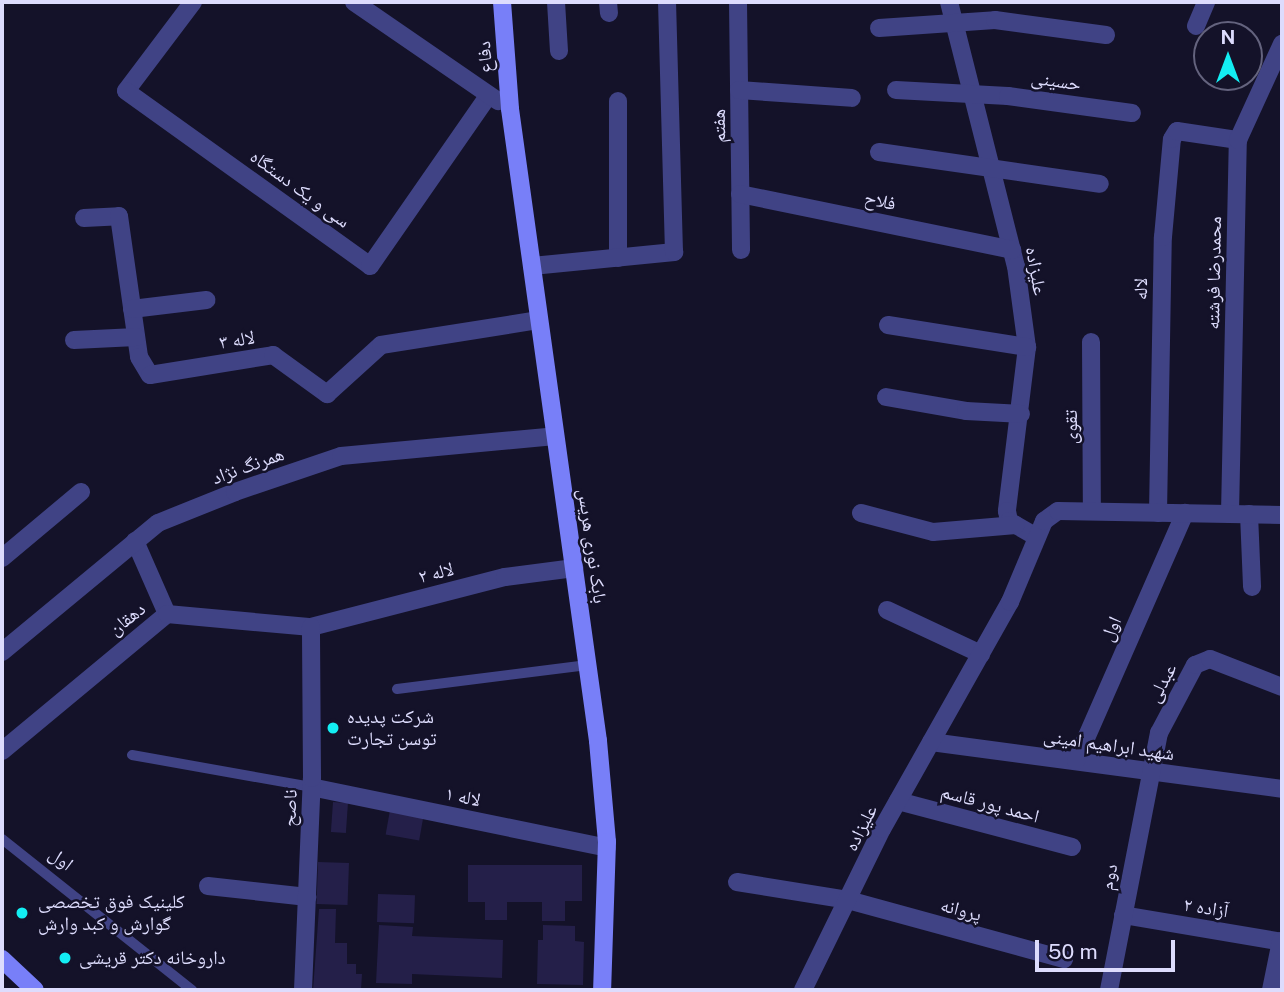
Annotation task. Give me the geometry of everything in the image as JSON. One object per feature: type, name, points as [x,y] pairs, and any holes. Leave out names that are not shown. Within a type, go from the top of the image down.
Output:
[{"type":"main road","name":"دفاع","points":[[502,2],[510,109]]},
{"type":"main road","name":"بابک نوری هریس","points":[[510,109],[587,664],[607,848],[602,990]]},
{"type":"main road","points":[[2,959],[35,990]]},
{"type":"street","name":"سی و یک دستگاه","points":[[193,2],[126,91],[370,266],[489,95]]},
{"type":"street","points":[[354,2],[510,109]]},
{"type":"street","points":[[556,2],[559,51]]},
{"type":"street","points":[[532,266],[674,252],[667,2]]},
{"type":"street","name":"هفتم","points":[[738,2],[741,250]]},
{"type":"street","name":"علیزاده","points":[[949,2],[975,94],[1012,250],[1027,347],[1021,414],[1007,511],[1016,525]]},
{"type":"street","points":[[1198,21],[1206,2]]},
{"type":"street","points":[[879,28],[995,20],[1106,35]]},
{"type":"street","name":"محمدرضا فرشته","points":[[1230,514],[1238,140],[1282,44]]},
{"type":"street","points":[[739,90],[852,98]]},
{"type":"street","name":"حسینی","points":[[896,90],[975,94],[1132,113]]},
{"type":"street","points":[[618,101],[618,258]]},
{"type":"street","name":"لاله","points":[[1158,513],[1163,237],[1171,139],[1177,131],[1238,140]]},
{"type":"street","points":[[879,152],[1101,184]]},
{"type":"street","name":"فلاح","points":[[740,194],[1012,250]]},
{"type":"street","name":"لاله ۳","points":[[84,218],[119,216],[139,358],[150,374],[273,355],[327,394],[381,345],[539,320]]},
{"type":"street","points":[[132,309],[206,300]]},
{"type":"street","points":[[888,325],[1027,347]]},
{"type":"street","points":[[75,340],[136,337]]},
{"type":"street","name":"تقوی","points":[[1091,342],[1092,511]]},
{"type":"street","points":[[886,397],[966,411],[1021,414]]},
{"type":"street","name":"همرنگ نژاد","points":[[2,652],[158,523],[341,456],[555,436]]},
{"type":"street","points":[[2,558],[81,492]]},
{"type":"street","points":[[861,513],[933,532],[1016,525],[1041,529],[1058,511],[1282,515]]},
{"type":"street","name":"اول","points":[[1076,761],[1185,513]]},
{"type":"street","points":[[1249,514],[1252,587]]},
{"type":"street","name":"علیزاده","points":[[803,990],[898,801],[1010,602],[1041,529]]},
{"type":"street","points":[[135,541],[167,614]]},
{"type":"street","name":"لاله ۲","points":[[311,627],[505,577],[574,568]]},
{"type":"street","points":[[887,610],[981,654]]},
{"type":"street","name":"دهقان","points":[[2,751],[167,614],[311,627]]},
{"type":"street","name":"ناصح","points":[[303,990],[311,787],[311,627]]},
{"type":"street","name":"عبدلی","points":[[1150,771],[1159,733],[1200,660],[1210,659],[1282,687]]},
{"type":"street","name":"شهید ابراهیم امینی","points":[[931,742],[1282,789]]},
{"type":"street","name":"دوم","points":[[1108,990],[1150,771]]},
{"type":"street","name":"لاله ۱","points":[[311,787],[607,848]]},
{"type":"street","name":"احمد پور قاسم","points":[[898,801],[1072,847]]},
{"type":"street","name":"پروانه","points":[[737,882],[848,900],[1064,959]]},
{"type":"street","points":[[208,886],[307,897]]},
{"type":"street","name":"آزاده ۲","points":[[1123,915],[1282,942]]},
{"type":"street","points":[[1271,990],[1282,942]]},
{"type":"lane","points":[[397,689],[587,664]]},
{"type":"lane","points":[[132,755],[311,787]]},
{"type":"lane","name":"اول","points":[[2,839],[192,990]]},
{"type":"building","points":[[333,802],[348,803],[346,833],[331,832]]},
{"type":"building","points":[[390,810],[423,816],[419,841],[386,835]]},
{"type":"building","points":[[318,862],[349,863],[348,905],[317,904]]},
{"type":"building","points":[[468,865],[582,865],[582,901],[565,901],[565,921],[542,921],[542,902],[507,902],[507,920],[485,920],[485,902],[468,902]]},
{"type":"building","points":[[378,894],[415,895],[414,923],[377,922]]},
{"type":"building","points":[[319,909],[336,909],[335,943],[347,943],[347,964],[356,964],[356,974],[362,974],[361,990],[313,990]]},
{"type":"building","points":[[379,925],[413,927],[412,936],[503,940],[502,978],[412,974],[412,984],[376,983]]},
{"type":"building","points":[[543,925],[575,926],[575,941],[584,942],[583,985],[537,984],[538,940],[543,940]]},
{"type":"place","name":"شرکت پدیده توسن تجارت","points":[[333,728]]},
{"type":"place","name":"کلینیک فوق تخصصی گوارش و کبد وارش","points":[[22,913]]},
{"type":"place","name":"داروخانه دکتر قریشی","points":[[65,958]]}]
